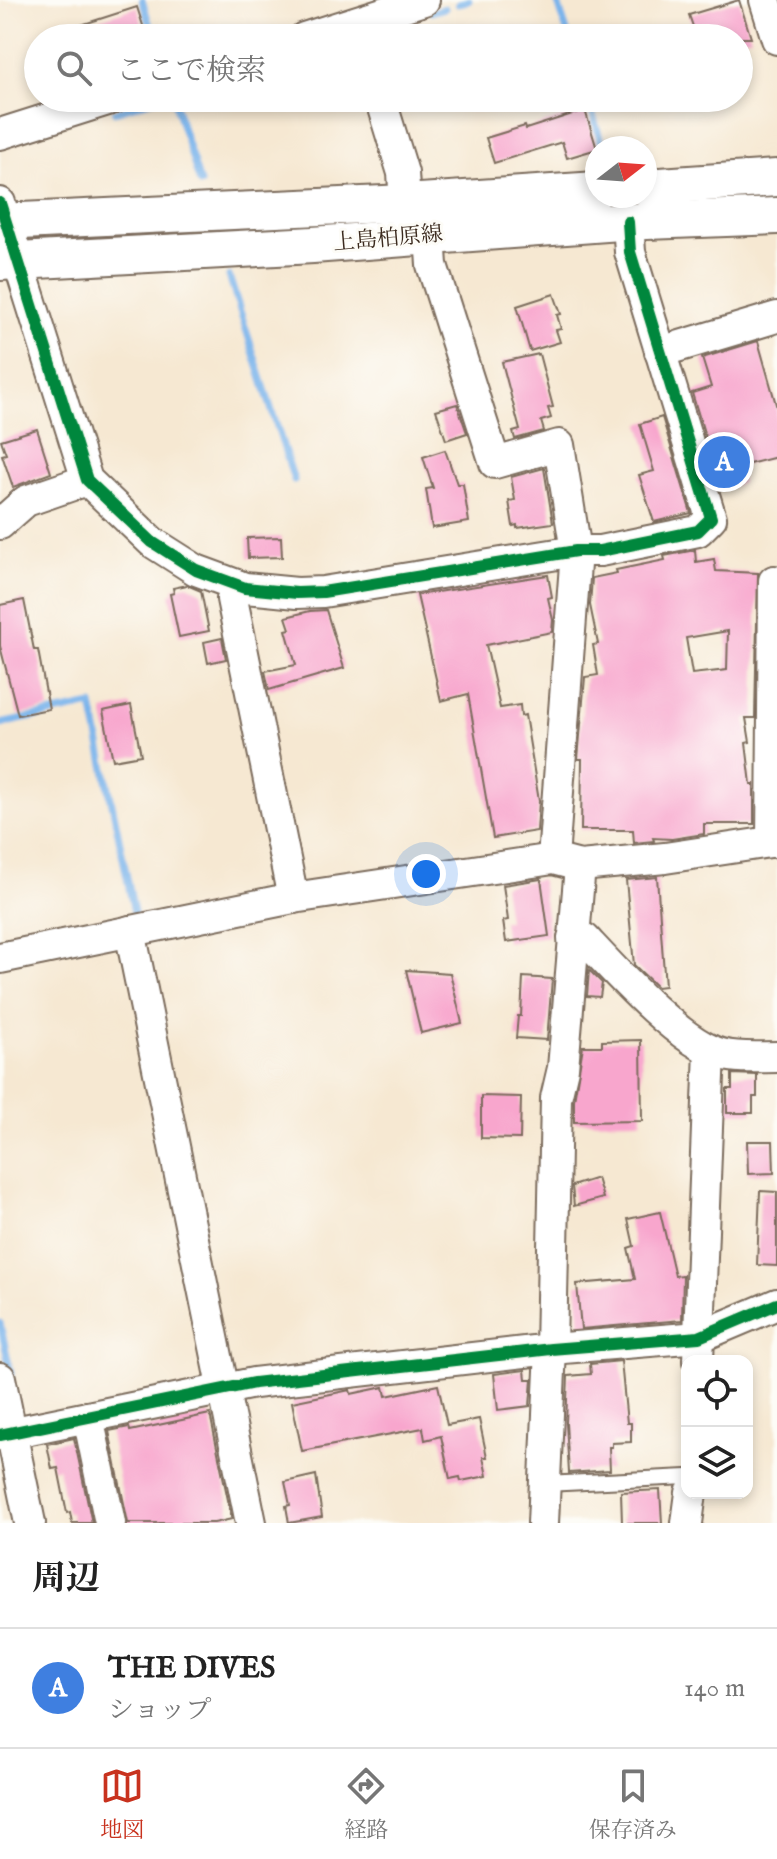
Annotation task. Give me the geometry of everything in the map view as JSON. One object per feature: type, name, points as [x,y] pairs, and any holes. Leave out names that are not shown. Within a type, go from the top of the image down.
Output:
[{"type":"street","points":[[355,20],[424,0]]},
{"type":"street","points":[[765,0],[777,39]]},
{"type":"street","points":[[0,134],[70,112]]},
{"type":"street","points":[[384,112],[403,173],[405,203]]},
{"type":"street","points":[[657,186],[777,178]]},
{"type":"street","name":"上島柏原線","points":[[2,216],[405,203],[585,191]]},
{"type":"street","points":[[2,216],[9,261],[87,480],[152,542],[173,557],[208,575],[271,592],[323,592],[576,551],[600,551],[698,531],[711,518],[630,252],[628,222]]},
{"type":"street","name":"上島柏原線","points":[[9,261],[313,245],[628,222],[777,216]]},
{"type":"street","points":[[430,235],[432,265],[495,463],[559,445],[576,551],[566,863],[573,938],[563,1068],[556,1098],[551,1349],[543,1523]]},
{"type":"street","points":[[660,352],[777,317]]},
{"type":"street","points":[[0,524],[26,501],[87,480]]},
{"type":"street","points":[[0,958],[293,898],[566,863],[665,858],[774,841],[774,581]]},
{"type":"street","points":[[236,585],[232,599],[293,898]]},
{"type":"street","points":[[130,931],[251,1523]]},
{"type":"street","points":[[573,938],[585,939],[638,994],[710,1050],[737,1057],[777,1057]]},
{"type":"street","points":[[699,1349],[710,1050]]},
{"type":"street","points":[[6,1434],[254,1383],[551,1349],[699,1349],[777,1304]]},
{"type":"street","points":[[0,1378],[6,1434],[30,1523]]},
{"type":"street","points":[[88,1417],[110,1523]]},
{"type":"street","points":[[687,1523],[690,1499]]},
{"type":"lane","points":[[545,1484],[681,1477]]},
{"type":"building","points":[[739,0],[747,24],[692,24],[689,15]]},
{"type":"building","points":[[137,7],[142,24],[84,24]]},
{"type":"building","points":[[586,112],[593,136],[585,136],[585,153],[567,158],[562,142],[494,163],[486,138],[525,126],[526,129]]},
{"type":"building","points":[[554,294],[561,314],[557,315],[561,329],[556,330],[560,342],[530,351],[517,306]]},
{"type":"building","points":[[758,341],[777,408],[777,457],[737,467],[742,483],[721,489],[692,393],[711,387],[702,358]]},
{"type":"building","points":[[539,354],[553,407],[548,408],[551,418],[541,421],[544,431],[515,439],[513,432],[520,430],[502,362]]},
{"type":"building","points":[[457,404],[467,433],[446,440],[436,410]]},
{"type":"building","points":[[662,417],[691,513],[654,522],[639,475],[654,471],[640,424]]},
{"type":"building","points":[[37,429],[51,473],[13,487],[2,455],[6,454],[1,440]]},
{"type":"building","points":[[445,450],[457,484],[463,484],[469,522],[432,528],[426,489],[433,488],[423,457]]},
{"type":"building","points":[[544,468],[553,523],[517,528],[517,525],[513,526],[509,501],[515,500],[511,477]]},
{"type":"building","points":[[281,537],[282,557],[248,558],[247,538]]},
{"type":"building","points":[[695,550],[696,562],[714,559],[716,571],[758,573],[755,718],[746,718],[750,742],[746,743],[751,784],[754,784],[754,824],[704,824],[704,834],[672,839],[653,838],[654,841],[634,843],[633,830],[581,830],[582,759],[578,759],[585,677],[598,675],[593,645],[598,644],[590,605],[592,578],[665,560],[664,556]],"holes":[[[728,631],[727,670],[692,674],[686,638]]]},
{"type":"building","points":[[548,575],[552,597],[548,598],[552,632],[486,645],[500,708],[520,705],[521,716],[525,715],[539,801],[537,831],[493,838],[468,694],[441,701],[417,595]]},
{"type":"building","points":[[187,585],[201,591],[209,631],[179,637],[170,594],[174,593],[173,588]]},
{"type":"building","points":[[24,600],[34,650],[38,650],[49,709],[18,715],[0,646],[0,605]]},
{"type":"building","points":[[326,610],[344,668],[269,690],[265,671],[296,665],[286,630],[290,629],[286,617]]},
{"type":"building","points":[[222,638],[226,659],[208,663],[204,642]]},
{"type":"building","points":[[131,705],[141,755],[113,760],[103,711]]},
{"type":"building","points":[[657,877],[665,986],[657,987],[634,965],[626,880]]},
{"type":"building","points":[[541,879],[549,936],[506,942],[503,921],[508,920],[503,885]]},
{"type":"building","points":[[406,970],[450,973],[462,1023],[421,1033]]},
{"type":"building","points":[[589,970],[602,983],[600,997],[587,996]]},
{"type":"building","points":[[523,977],[552,979],[547,1040],[516,1038],[518,1016],[521,1016]]},
{"type":"building","points":[[641,1040],[642,1121],[574,1122],[574,1100],[583,1046],[602,1046],[602,1041]]},
{"type":"building","points":[[732,1074],[757,1075],[753,1113],[727,1113],[727,1089],[732,1089]]},
{"type":"building","points":[[481,1096],[521,1097],[520,1139],[481,1138]]},
{"type":"building","points":[[747,1141],[773,1141],[774,1173],[748,1174]]},
{"type":"building","points":[[597,1178],[603,1198],[574,1206],[572,1186]]},
{"type":"building","points":[[760,1191],[777,1192],[777,1266],[757,1265]]},
{"type":"building","points":[[660,1212],[675,1276],[683,1275],[682,1320],[581,1329],[577,1284],[635,1279],[628,1248],[634,1246],[628,1219]]},
{"type":"building","points":[[621,1361],[631,1442],[612,1443],[609,1447],[610,1470],[569,1473],[566,1423],[568,1376],[591,1374],[590,1364]]},
{"type":"building","points":[[525,1370],[526,1379],[532,1379],[530,1406],[498,1410],[494,1374]]},
{"type":"building","points":[[438,1385],[447,1425],[479,1419],[487,1457],[483,1457],[487,1476],[461,1481],[460,1477],[450,1479],[441,1436],[425,1440],[423,1428],[302,1451],[292,1402],[350,1390],[351,1394],[384,1387],[386,1396]]},
{"type":"building","points":[[210,1414],[232,1519],[214,1523],[128,1523],[109,1431],[129,1427],[130,1431]]},
{"type":"building","points":[[74,1438],[92,1523],[72,1523],[58,1468],[52,1469],[47,1444]]},
{"type":"building","points":[[316,1475],[322,1517],[289,1523],[286,1506],[290,1505],[285,1482]]},
{"type":"building","points":[[660,1490],[662,1523],[622,1523],[621,1492]]},
{"type":"waterway","points":[[142,0],[150,24]]},
{"type":"waterway","points":[[458,4],[469,0]]},
{"type":"waterway","points":[[557,0],[565,24]]},
{"type":"waterway","points":[[432,12],[445,8]]},
{"type":"waterway","points":[[177,112],[200,183]]},
{"type":"waterway","points":[[592,112],[599,136]]},
{"type":"waterway","points":[[229,276],[294,480]]},
{"type":"waterway","points":[[0,724],[92,705],[135,917]]},
{"type":"waterway","points":[[0,1323],[11,1374]]},
{"type":"cycle path","points":[[0,203],[87,480],[152,542],[196,570],[245,588],[297,593],[323,592],[576,551],[600,551],[698,531],[711,518],[630,252],[628,222]]},
{"type":"cycle path","points":[[0,1435],[254,1383],[551,1349],[699,1337],[777,1304]]},
{"type":"place","name":"THE DIVES","points":[[724,462]]}]
